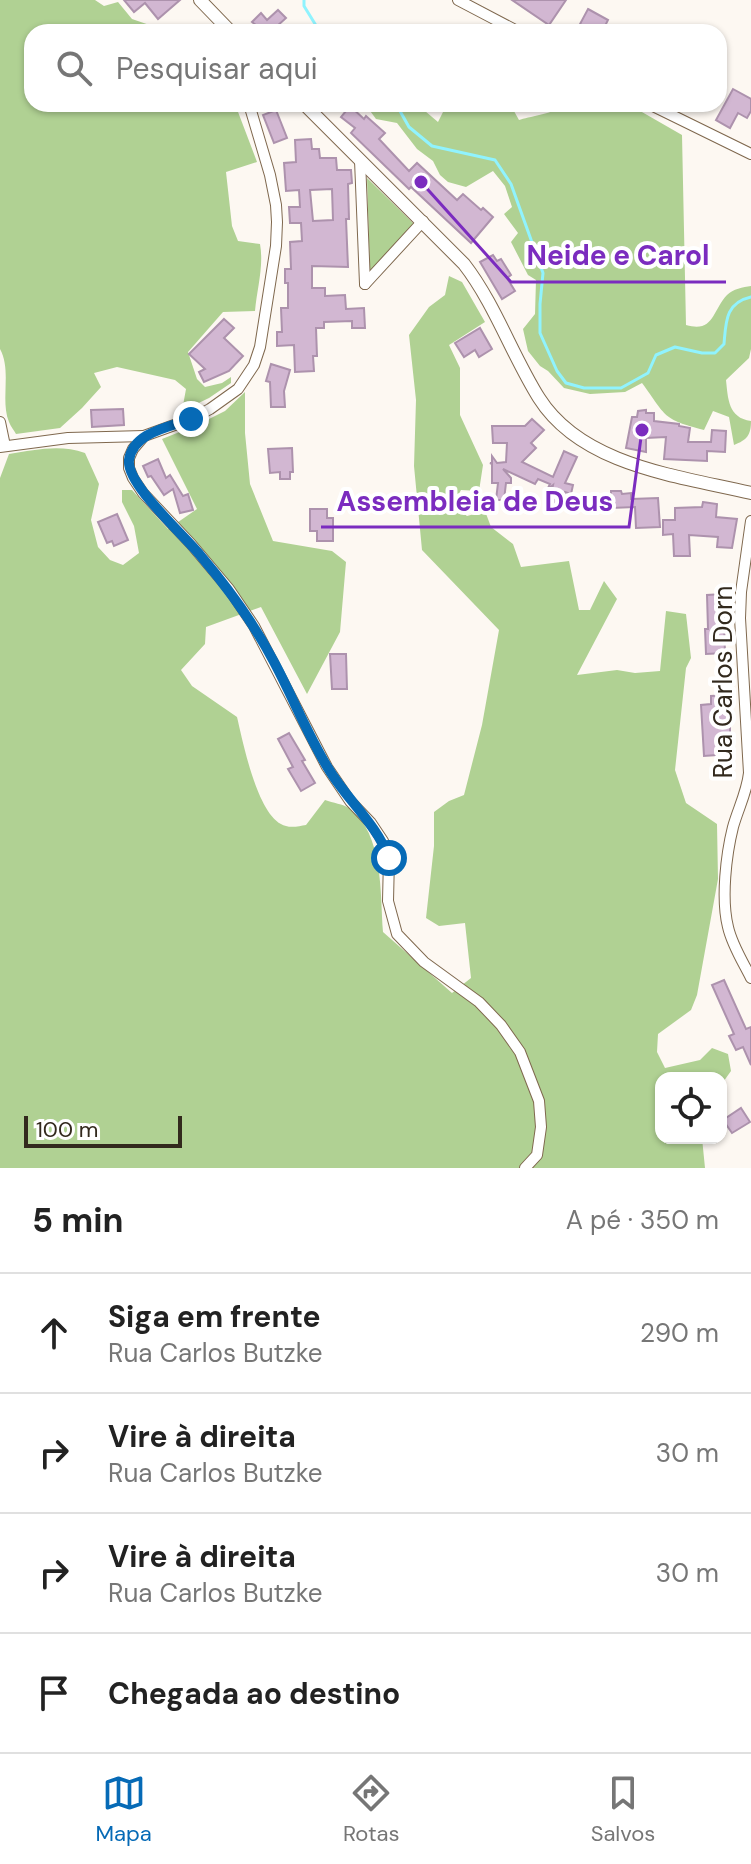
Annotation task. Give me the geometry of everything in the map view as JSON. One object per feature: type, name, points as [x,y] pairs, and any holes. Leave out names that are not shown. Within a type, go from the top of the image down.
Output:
[{"type":"street","points":[[200,0],[223,24]]},
{"type":"street","points":[[458,0],[504,24]]},
{"type":"street","points":[[0,422],[2,447],[68,438],[144,436],[191,419],[226,399],[247,378],[260,347],[276,246],[276,214],[270,175],[251,112]]},
{"type":"street","points":[[312,112],[423,221],[472,275],[539,398],[564,427],[594,448],[621,460],[751,493]]},
{"type":"street","points":[[665,112],[751,154]]},
{"type":"street","points":[[360,160],[365,284],[423,221]]},
{"type":"street","points":[[144,436],[129,458],[133,478],[229,589],[273,660],[327,767],[383,841],[389,858],[388,901],[397,934],[424,962],[479,1002],[501,1025],[520,1052],[539,1101],[541,1127],[537,1155],[525,1168]]},
{"type":"street","name":"Rua Carlos Dorn","points":[[751,521],[740,618],[749,773],[733,828],[725,895],[728,928],[751,978]]},
{"type":"green space","points":[[0,0],[95,0],[104,6],[118,2],[132,19],[147,24],[24,24],[24,112],[238,112],[257,162],[226,172],[232,226],[238,241],[260,244],[261,269],[255,311],[223,312],[188,352],[197,379],[205,387],[231,377],[231,383],[182,411],[186,389],[175,380],[117,367],[94,373],[101,387],[60,428],[16,434],[5,404],[5,367],[0,349]]},
{"type":"green space","points":[[371,112],[426,112],[438,122],[443,112],[514,112],[519,120],[549,112],[642,112],[682,135],[686,325],[695,327],[707,323],[727,295],[751,286],[749,358],[726,380],[734,411],[751,421],[747,436],[734,445],[729,417],[713,411],[704,430],[680,423],[662,410],[642,383],[625,392],[590,394],[564,388],[528,351],[523,329],[535,314],[536,280],[528,275],[511,242],[518,233],[504,214],[512,207],[505,186],[493,171],[466,187],[448,182],[397,123],[376,119]]},
{"type":"green space","points":[[367,178],[414,224],[370,272]]},
{"type":"green space","points":[[449,276],[462,282],[485,322],[449,345],[460,368],[460,415],[483,465],[479,491],[461,490],[453,505],[467,516],[485,511],[491,527],[513,544],[521,567],[569,561],[579,610],[590,610],[604,581],[617,599],[577,675],[617,670],[635,673],[660,671],[666,611],[686,614],[691,658],[686,668],[675,770],[686,803],[717,824],[718,879],[697,995],[691,1010],[658,1034],[657,1052],[665,1068],[700,1060],[712,1048],[728,1054],[731,1071],[727,1077],[727,1072],[655,1072],[655,1144],[703,1144],[705,1168],[0,1168],[0,478],[9,454],[57,448],[85,453],[99,484],[91,520],[98,547],[110,560],[123,565],[139,553],[134,526],[122,502],[122,490],[132,490],[168,529],[197,509],[162,439],[225,411],[245,392],[250,484],[273,541],[332,551],[346,562],[340,632],[307,694],[261,607],[206,627],[205,644],[181,670],[192,686],[237,717],[253,779],[267,810],[276,821],[288,827],[306,825],[325,800],[349,808],[369,833],[374,848],[383,932],[452,993],[471,978],[465,923],[439,926],[426,918],[434,846],[434,812],[464,795],[482,725],[499,630],[422,550],[414,466],[416,400],[409,335],[429,307],[445,295]]},
{"type":"building","points":[[124,0],[180,0],[158,19],[145,3],[134,12]]},
{"type":"building","points":[[512,0],[566,0],[548,24]]},
{"type":"building","points":[[588,9],[608,20],[606,24],[580,24]]},
{"type":"building","points":[[278,10],[286,18],[279,24],[252,22],[261,13],[267,20]]},
{"type":"building","points":[[733,89],[751,99],[751,111],[747,118],[738,113],[730,128],[716,120],[720,112],[727,112],[727,100]]},
{"type":"building","points":[[277,112],[287,138],[274,143],[263,115]]},
{"type":"building","points":[[345,112],[356,112],[364,119],[366,116],[385,133],[379,139],[409,171],[417,163],[457,200],[463,194],[493,217],[471,243],[351,133],[355,128],[341,117]]},
{"type":"building","points":[[311,139],[312,149],[319,149],[320,158],[336,158],[337,170],[351,170],[352,183],[348,184],[349,219],[346,219],[348,267],[312,266],[312,288],[325,288],[325,296],[345,295],[346,309],[364,308],[365,328],[352,328],[352,321],[324,322],[324,328],[316,328],[314,371],[295,372],[294,345],[277,346],[277,332],[282,332],[281,308],[288,308],[285,269],[291,269],[290,242],[302,241],[301,223],[290,223],[289,207],[300,207],[299,190],[286,191],[284,163],[296,162],[295,140]],"holes":[[[332,189],[333,220],[313,221],[310,190]]]},
{"type":"building","points":[[493,255],[497,261],[501,259],[511,275],[507,278],[515,291],[502,299],[480,262]]},
{"type":"building","points":[[224,319],[234,328],[224,338],[243,356],[229,371],[204,382],[199,372],[205,369],[189,354]]},
{"type":"building","points":[[480,328],[492,349],[479,357],[475,350],[464,357],[455,343]]},
{"type":"building","points":[[271,364],[290,370],[284,391],[285,407],[271,407],[270,382],[266,381]]},
{"type":"building","points":[[123,409],[124,425],[92,427],[91,410]]},
{"type":"building","points":[[646,410],[646,413],[654,413],[654,421],[690,428],[688,442],[711,442],[712,430],[726,431],[725,452],[707,451],[707,461],[664,459],[666,437],[646,438],[646,452],[626,448],[632,417],[637,417],[638,411]]},
{"type":"building","points":[[532,419],[544,430],[531,443],[536,448],[522,462],[553,477],[564,451],[577,457],[565,483],[573,485],[571,494],[565,492],[562,507],[549,504],[553,485],[547,490],[550,484],[538,479],[535,484],[503,469],[511,478],[511,483],[506,483],[504,500],[496,500],[498,483],[492,483],[490,463],[492,456],[497,463],[506,462],[507,443],[493,443],[492,426],[525,426]]},
{"type":"building","points":[[292,448],[293,472],[290,472],[290,479],[280,479],[280,472],[270,473],[268,449]]},
{"type":"building","points":[[158,459],[166,478],[170,475],[183,496],[188,494],[193,510],[180,513],[173,489],[164,495],[151,476],[148,477],[143,466]]},
{"type":"building","points":[[611,491],[631,493],[631,499],[658,498],[660,527],[636,528],[635,507],[611,508]]},
{"type":"building","points":[[703,502],[717,504],[716,517],[737,519],[732,548],[717,547],[718,537],[689,535],[690,556],[674,556],[673,534],[663,535],[663,520],[675,520],[675,508],[702,507]]},
{"type":"building","points":[[310,509],[327,509],[327,518],[333,518],[333,541],[317,541],[317,531],[310,531]]},
{"type":"building","points":[[117,514],[128,540],[114,546],[112,541],[107,543],[98,522]]},
{"type":"building","points":[[723,594],[725,653],[706,654],[707,595]]},
{"type":"building","points":[[330,654],[346,654],[347,689],[332,689]]},
{"type":"building","points":[[727,695],[730,739],[717,739],[717,755],[704,756],[701,705],[711,704],[711,696]]},
{"type":"building","points":[[289,733],[315,783],[301,791],[288,769],[293,767],[278,739]]},
{"type":"building","points":[[724,980],[746,1029],[751,1027],[751,1065],[743,1047],[736,1050],[729,1036],[734,1034],[712,985]]},
{"type":"building","points":[[741,1108],[750,1122],[732,1133],[727,1126],[727,1117]]},
{"type":"waterway","points":[[304,0],[304,6],[315,24]]},
{"type":"waterway","points":[[401,112],[409,127],[432,146],[495,160],[511,184],[543,273],[540,333],[557,371],[566,383],[584,388],[621,388],[648,373],[656,355],[675,347],[715,353],[724,344],[728,314],[736,304],[751,297]]},
{"type":"place","name":"Neide e Carol","points":[[421,182]]},
{"type":"place","name":"Assembleia de Deus","points":[[642,430]]},
{"type":"route","points":[[191,419],[144,436],[129,458],[133,478],[229,589],[254,626],[327,767],[350,801],[371,823],[383,841],[389,858]]}]
